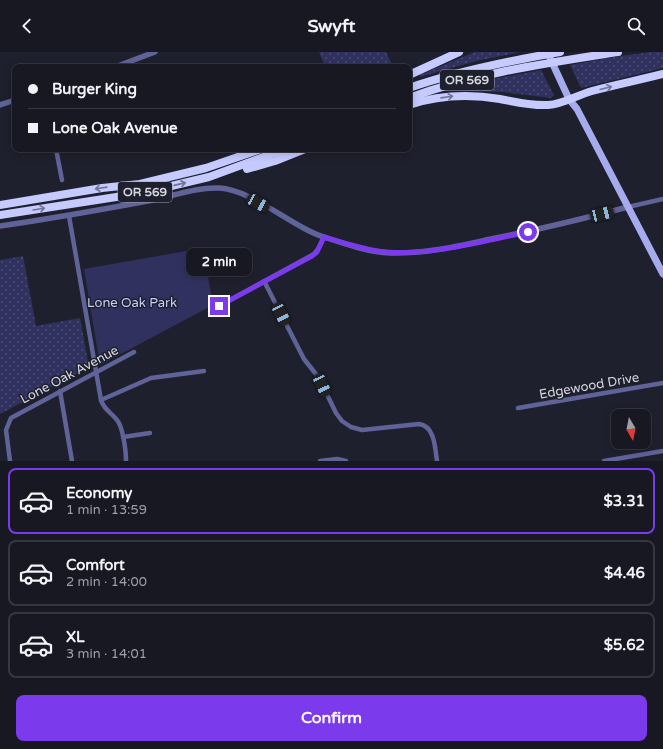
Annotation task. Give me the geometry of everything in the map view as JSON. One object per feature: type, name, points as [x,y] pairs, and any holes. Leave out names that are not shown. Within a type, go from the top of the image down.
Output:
[{"type":"highway","points":[[412,74],[459,52]]},
{"type":"highway","name":"OR 569","points":[[412,87],[459,72],[522,58],[560,52]]},
{"type":"highway","name":"OR 569","points":[[412,97],[466,80],[526,67],[618,52]]},
{"type":"highway","points":[[412,104],[449,96],[463,95],[546,105],[559,104],[590,92],[663,74]]},
{"type":"highway","points":[[206,168],[241,152]]},
{"type":"highway","name":"OR 569","points":[[0,205],[102,188],[140,184],[206,168],[252,152]]},
{"type":"highway","name":"OR 569","points":[[0,215],[142,193],[209,177],[277,152]]},
{"type":"highway","points":[[209,177],[260,165],[297,152]]},
{"type":"main road","points":[[547,52],[569,99],[574,114],[592,146],[606,166],[663,274]]},
{"type":"street","points":[[123,64],[155,52]]},
{"type":"street","points":[[0,105],[12,101]]},
{"type":"street","points":[[57,152],[62,180]]},
{"type":"street","points":[[0,226],[69,216],[159,199],[201,189],[222,188],[244,195],[311,232],[324,237],[359,248],[377,251],[404,252],[427,251],[458,246],[557,225],[663,199]]},
{"type":"street","points":[[69,216],[101,400],[106,410],[118,422],[123,437],[126,461]]},
{"type":"street","points":[[219,306],[314,254],[324,237]]},
{"type":"street","points":[[264,281],[304,359],[319,378],[340,419],[348,425],[362,430],[419,424],[424,425],[431,431],[437,461]]},
{"type":"street","name":"Lone Oak Avenue","points":[[10,461],[6,433],[9,420],[13,416],[134,352]]},
{"type":"street","points":[[101,400],[151,378],[204,371]]},
{"type":"street","name":"Edgewood Drive","points":[[518,408],[663,383]]},
{"type":"street","points":[[60,391],[72,461]]},
{"type":"street","points":[[123,437],[150,433]]},
{"type":"street","points":[[604,461],[663,451]]},
{"type":"street","points":[[320,461],[337,459],[346,461]]},
{"type":"green space","points":[[319,52],[386,52],[392,64],[324,64]]},
{"type":"green space","points":[[475,52],[521,52],[476,61],[420,77],[419,75]]},
{"type":"green space","points":[[663,52],[663,68],[581,88],[570,65],[621,56]]},
{"type":"green space","points":[[541,70],[554,95],[551,98],[502,92],[450,90],[467,84]]},
{"type":"green space","name":"Lone Oak Park","points":[[203,248],[213,305],[100,365],[84,269]]},
{"type":"green space","points":[[23,256],[36,326],[80,318],[89,367],[0,414],[0,260]]},
{"type":"route","points":[[219,306],[312,256],[317,252],[324,237],[359,248],[391,253],[427,251],[528,232]]}]
